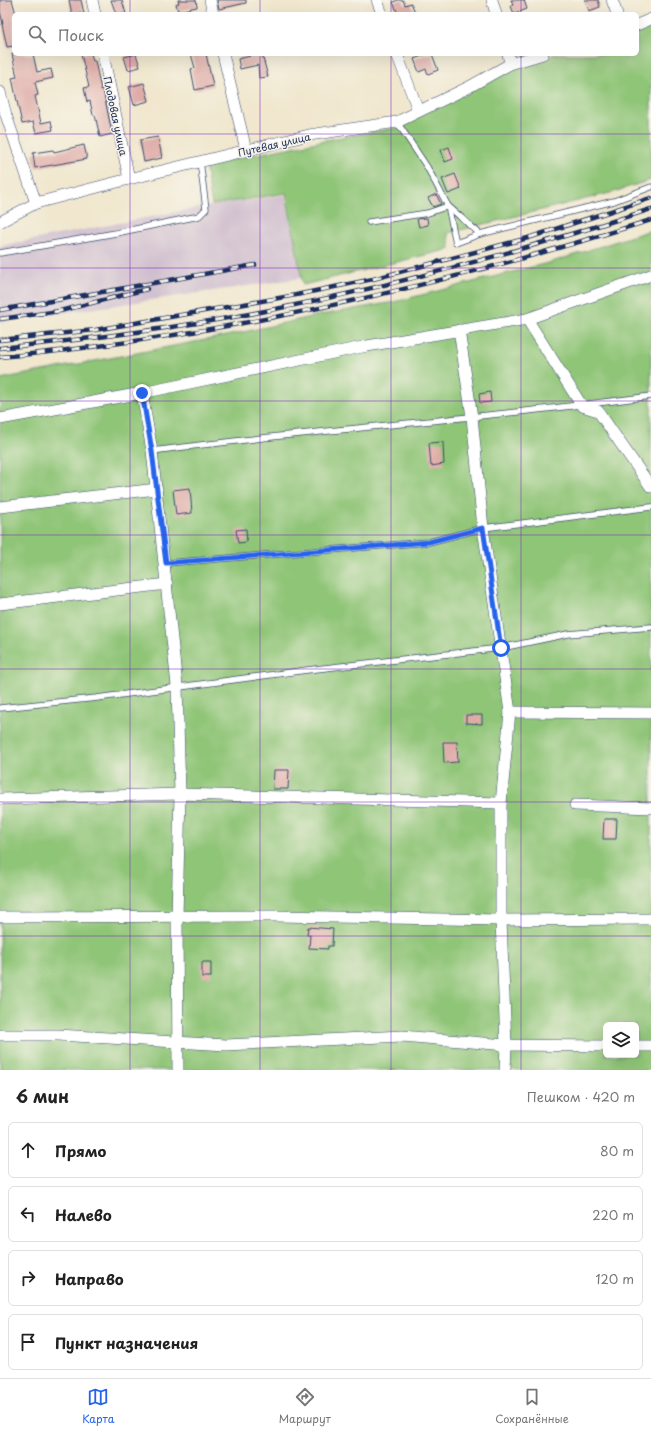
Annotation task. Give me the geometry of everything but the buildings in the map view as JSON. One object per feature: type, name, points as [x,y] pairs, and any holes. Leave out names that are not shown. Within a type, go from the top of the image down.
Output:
[{"type":"street","points":[[92,0],[95,12]]},
{"type":"street","points":[[210,0],[213,12]]},
{"type":"street","points":[[377,0],[381,12]]},
{"type":"street","points":[[492,0],[495,12]]},
{"type":"street","points":[[612,0],[616,12]]},
{"type":"street","points":[[639,23],[651,19]]},
{"type":"street","name":"Плодовая улица","points":[[104,56],[129,179]]},
{"type":"street","points":[[223,56],[246,150]]},
{"type":"street","points":[[398,56],[418,110]]},
{"type":"street","name":"Путевая улица","points":[[0,222],[36,203],[200,161],[309,135],[397,122],[418,110],[469,87],[509,59],[529,56]]},
{"type":"street","points":[[0,92],[6,115],[36,203]]},
{"type":"street","points":[[0,419],[142,393],[367,346],[527,319],[651,275]]},
{"type":"street","points":[[527,319],[582,406],[598,411],[651,487]]},
{"type":"street","points":[[459,330],[472,417],[483,528],[510,712],[501,803],[501,920],[506,1045],[505,1070]]},
{"type":"street","points":[[142,393],[152,451],[166,563],[177,686],[180,794],[177,917],[178,1070]]},
{"type":"street","points":[[0,507],[157,489]]},
{"type":"street","points":[[0,604],[167,584]]},
{"type":"street","points":[[510,712],[651,713]]},
{"type":"street","points":[[0,799],[180,794],[501,803]]},
{"type":"street","points":[[575,805],[651,808]]},
{"type":"street","points":[[0,917],[276,916],[501,920],[651,920]]},
{"type":"street","points":[[0,1035],[58,1035],[226,1045],[402,1036],[506,1045],[603,1046]]},
{"type":"street","points":[[639,1046],[651,1046]]},
{"type":"lane","points":[[397,122],[427,167],[448,206],[456,243],[480,234],[614,201],[651,187]]},
{"type":"lane","points":[[0,253],[116,233],[199,216],[206,209],[200,161]]},
{"type":"lane","points":[[369,222],[428,213],[448,206]]},
{"type":"lane","points":[[448,206],[480,234]]},
{"type":"lane","points":[[152,451],[239,440],[582,406],[651,396]]},
{"type":"lane","points":[[166,563],[429,542],[483,528],[651,507]]},
{"type":"lane","points":[[0,708],[97,698],[177,686],[501,648],[568,634],[651,627]]},
{"type":"shaded area","points":[[285,195],[302,278],[0,322],[0,246],[197,208]]},
{"type":"green space","points":[[651,22],[651,180],[610,193],[448,233],[450,249],[303,285],[286,193],[212,205],[205,165],[336,138],[396,128],[417,114],[506,67],[549,56],[639,56],[639,26]]},
{"type":"green space","points":[[651,230],[651,1070],[0,1070],[0,379],[226,336],[315,316],[394,302],[552,262]]},
{"type":"railway","points":[[0,340],[95,330],[296,295],[373,279],[528,238],[651,198]]},
{"type":"railway","points":[[0,348],[108,336],[216,320],[326,299],[490,258],[651,209]]},
{"type":"railway","points":[[0,357],[82,348],[164,336],[329,306],[492,266],[651,220]]},
{"type":"railway","points":[[0,310],[255,265]]},
{"type":"railway","points":[[0,319],[60,311],[147,289]]},
{"type":"route","points":[[142,393],[152,451],[166,563],[429,542],[483,528],[501,648]]}]
